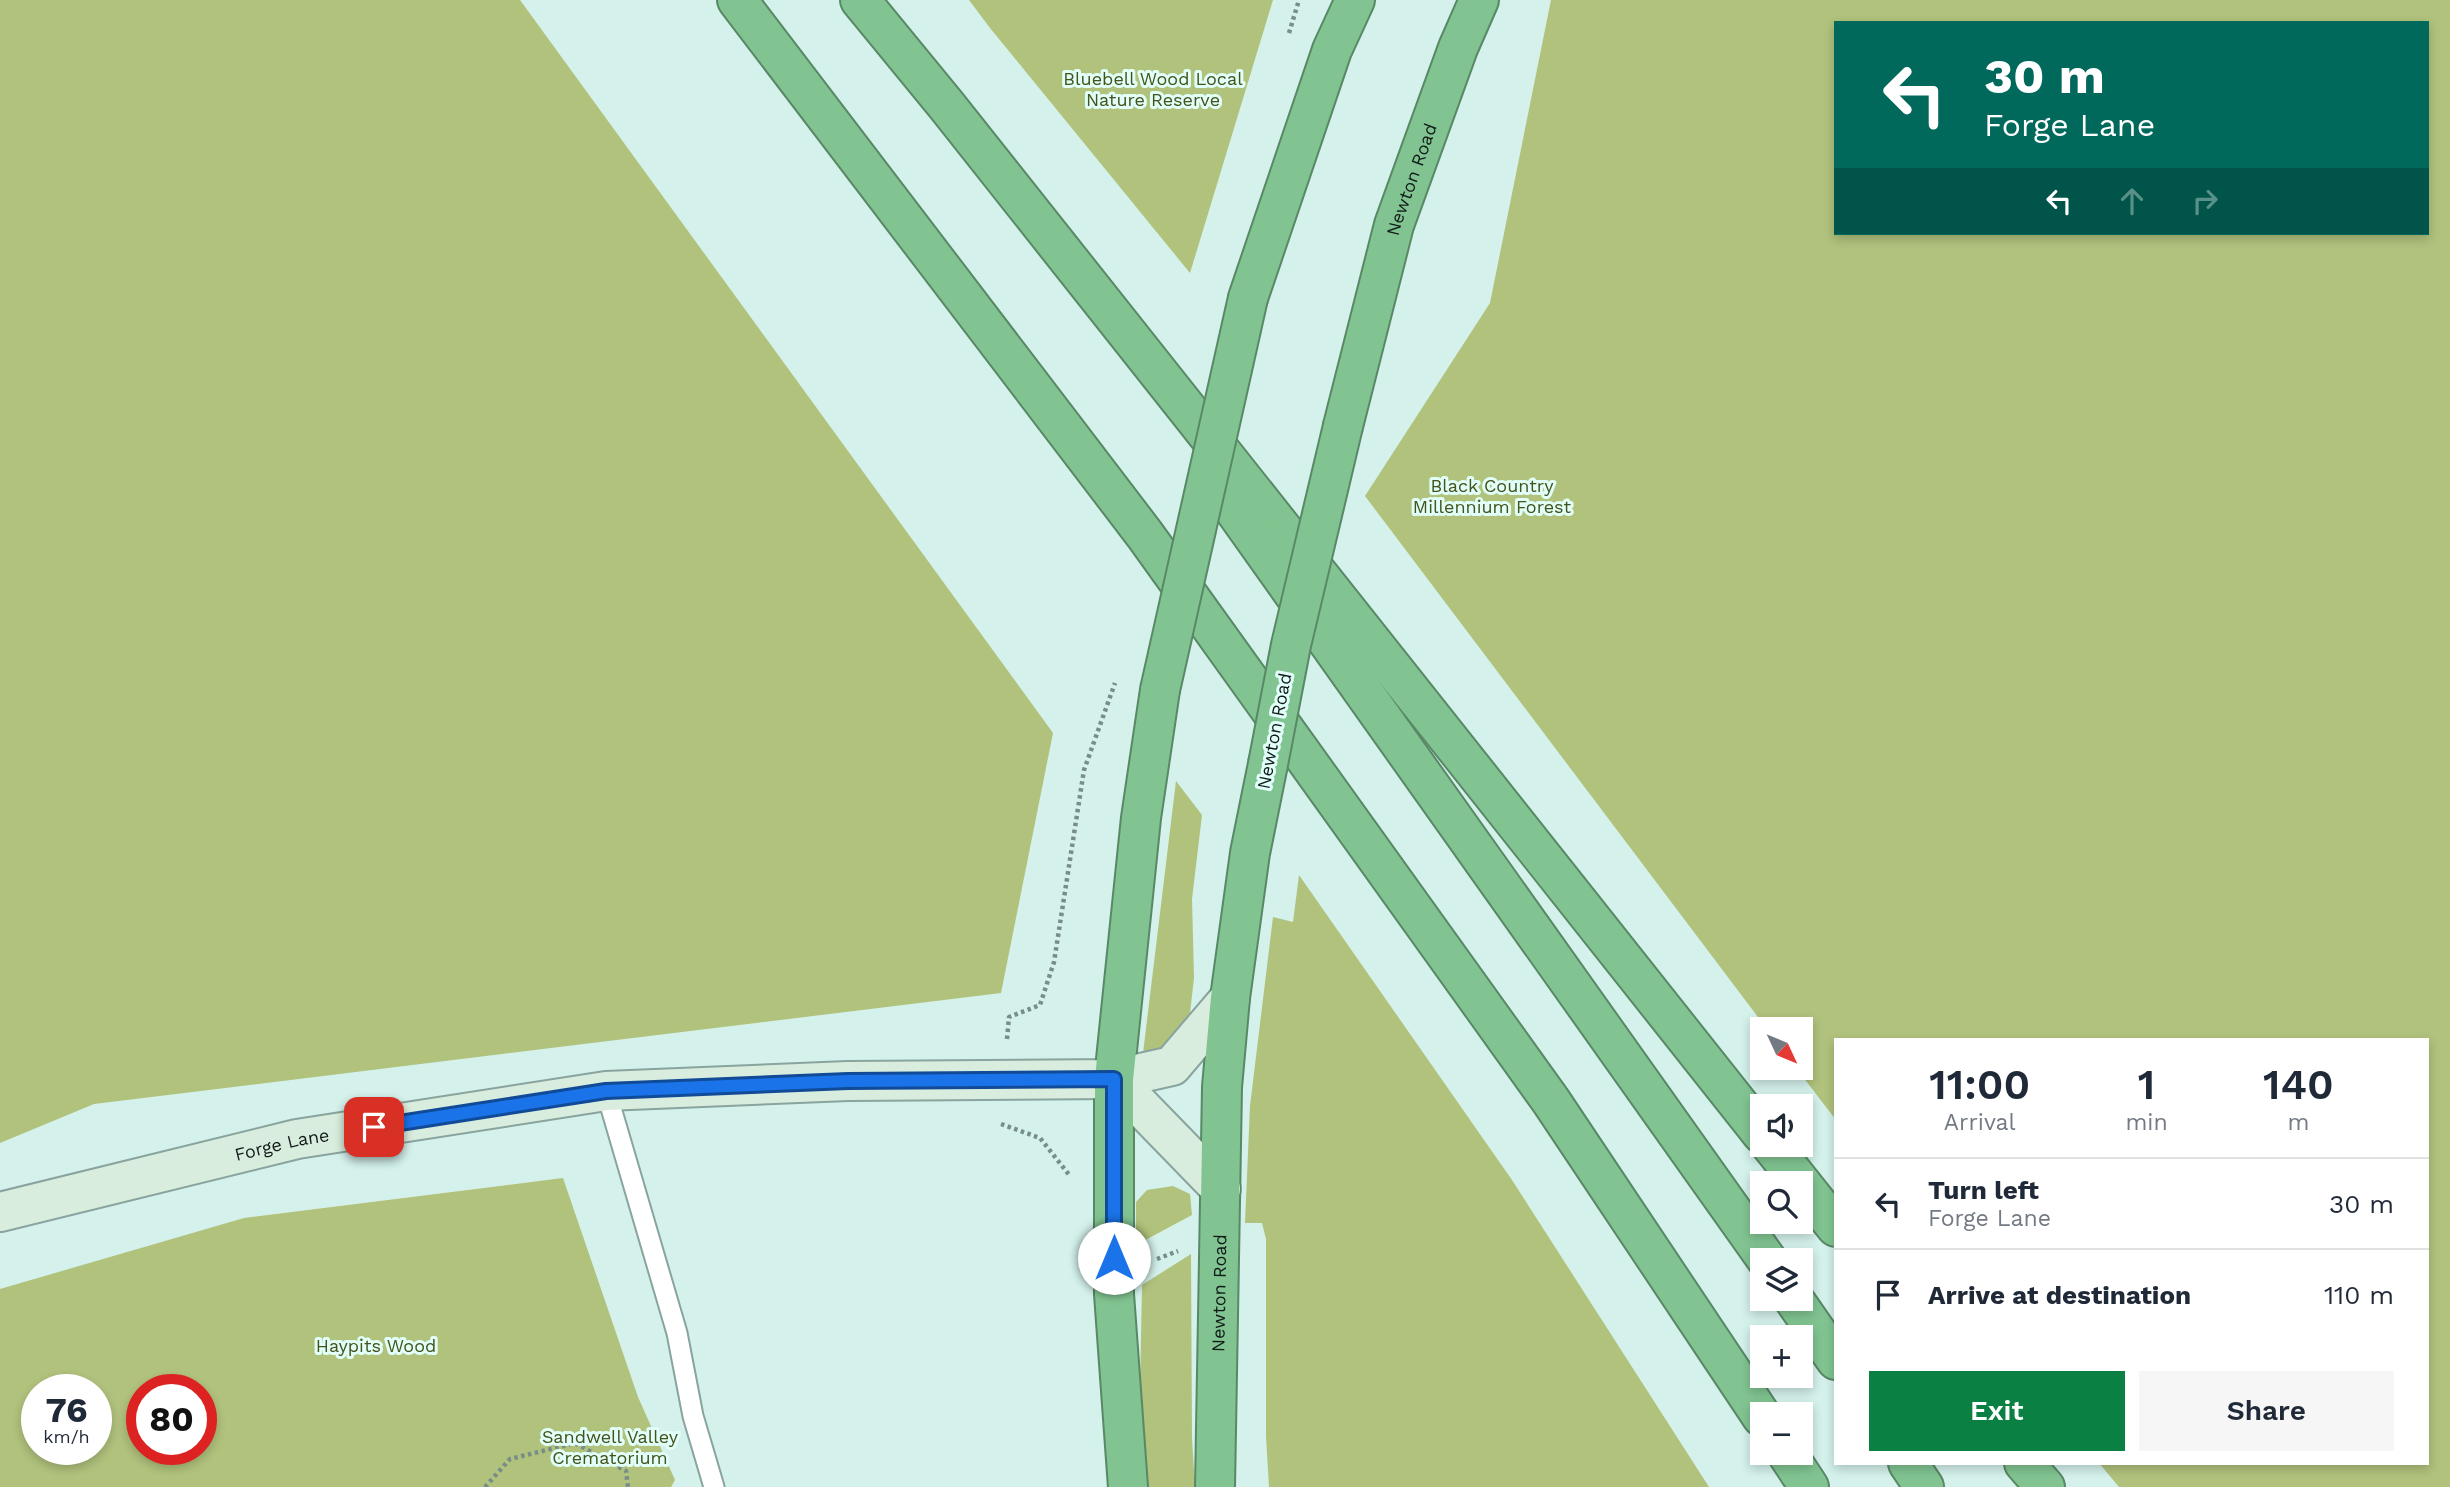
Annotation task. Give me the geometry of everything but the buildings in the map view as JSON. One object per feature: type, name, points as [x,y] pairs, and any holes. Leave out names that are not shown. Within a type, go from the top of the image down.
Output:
[{"type":"highway","points":[[737,0],[1145,535],[1551,1101],[1752,1402]]},
{"type":"highway","points":[[860,0],[947,106],[1750,1120]]},
{"type":"highway","points":[[1128,1487],[1114,1294],[1114,1079],[1141,818],[1160,690],[1248,298],[1332,51],[1355,0]]},
{"type":"highway","name":"Newton Road","points":[[1215,1487],[1222,1087],[1230,998],[1250,853],[1291,645],[1394,225],[1458,48],[1479,0]]},
{"type":"highway","points":[[947,106],[1757,1248]]},
{"type":"highway","points":[[1780,1157],[1834,1224]]},
{"type":"highway","points":[[1802,1311],[1834,1357]]},
{"type":"highway","points":[[1795,1465],[1809,1487]]},
{"type":"highway","points":[[1909,1465],[1924,1487]]},
{"type":"highway","points":[[2026,1465],[2045,1487]]},
{"type":"street","name":"Forge Lane","points":[[0,1212],[297,1139],[606,1091],[848,1081],[1114,1079],[1172,1066],[1230,998]]},
{"type":"street","points":[[1114,1079],[1221,1189]]},
{"type":"lane","points":[[606,1091],[677,1333],[693,1416],[714,1487]]},
{"type":"path","points":[[1084,771],[1117,678]]},
{"type":"path","points":[[485,1487],[509,1459],[575,1443],[626,1471],[628,1487]]},
{"type":"green space","points":[[0,0],[520,0],[1053,733],[1001,993],[94,1104],[0,1143]]},
{"type":"green space","name":"Bluebell Wood Local Nature Reserve","points":[[969,0],[1273,0],[1190,273],[990,28]]},
{"type":"green space","name":"Black Country Millennium Forest","points":[[1551,0],[2450,0],[2450,1487],[2119,1487],[2101,1465],[2429,1465],[2429,1038],[1834,1038],[1834,1117],[1805,1080],[1813,1080],[1813,1017],[1758,1017],[1365,496],[1490,303]]},
{"type":"green space","points":[[1176,781],[1202,815],[1192,899],[1194,978],[1190,1013],[1174,1039],[1141,1070]]},
{"type":"green space","points":[[1299,875],[1512,1180],[1709,1487],[1269,1487],[1266,1436],[1266,1239],[1262,1223],[1245,1223],[1250,1106],[1273,917],[1293,922]]},
{"type":"green space","name":"Haypits Wood","points":[[563,1178],[638,1397],[675,1480],[671,1487],[0,1487],[0,1289],[244,1218]]},
{"type":"green space","points":[[1173,1186],[1190,1194],[1192,1215],[1136,1245],[1136,1202],[1147,1190]]},
{"type":"green space","points":[[1191,1254],[1192,1438],[1195,1487],[1142,1487],[1139,1443],[1142,1285]]},
{"type":"route","points":[[374,1127],[606,1091],[848,1081],[1114,1079],[1114,1258]]},
{"type":"park label","name":"Sandwell Valley Crematorium","points":[[610,1446]]}]
